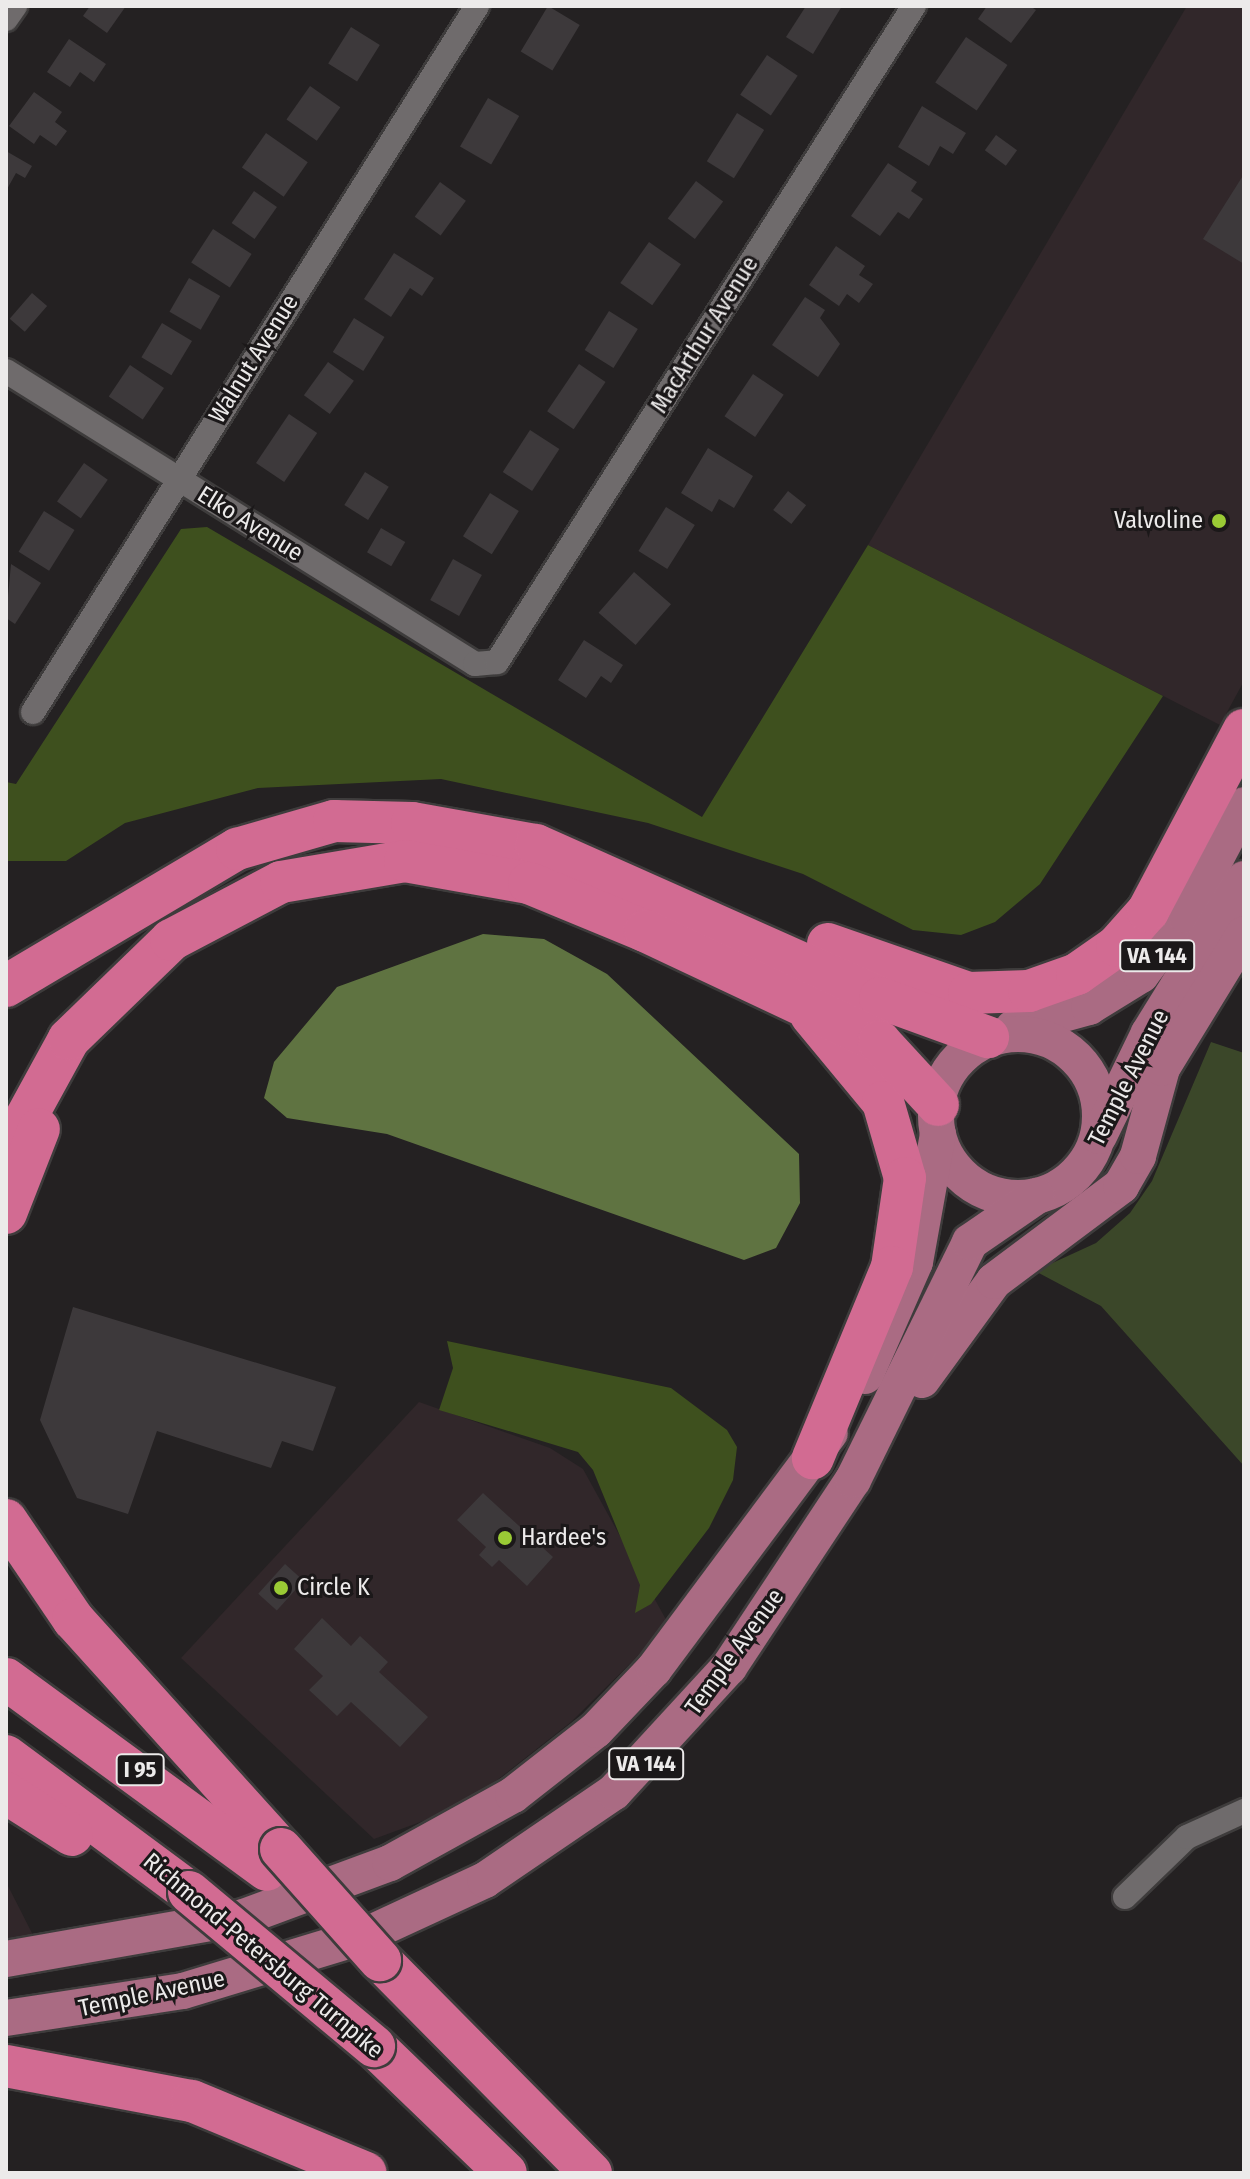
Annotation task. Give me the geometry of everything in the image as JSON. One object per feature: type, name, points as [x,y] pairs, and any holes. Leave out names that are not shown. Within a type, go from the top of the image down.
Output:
[{"type":"highway","points":[[747,934],[804,935],[952,991],[1008,994],[1052,985],[1098,961],[1135,928],[1244,730]]},
{"type":"highway","points":[[6,986],[237,849],[334,821],[412,823],[536,845],[747,934],[880,998],[996,1034]]},
{"type":"highway","points":[[6,1109],[71,997],[161,908],[278,850],[412,823]]},
{"type":"highway","points":[[6,1154],[69,1039],[146,959],[205,917],[281,882],[363,864],[447,864],[529,883],[806,1007],[889,1048],[938,1119]]},
{"type":"highway","points":[[6,1213],[67,1072],[146,959]]},
{"type":"highway","points":[[806,1007],[883,1102],[905,1178],[892,1267],[813,1458]]},
{"type":"highway","points":[[6,1520],[73,1619],[274,1860]]},
{"type":"highway","name":"I 95","points":[[6,1679],[274,1860],[451,2028],[591,2173]]},
{"type":"highway","name":"Richmond-Petersburg Turnpike","points":[[6,1756],[180,1895],[290,1972],[374,2046],[506,2173]]},
{"type":"highway","points":[[6,1793],[180,1895]]},
{"type":"highway","points":[[6,2066],[63,2073],[192,2101],[366,2173]]},
{"type":"main road","name":"Temple Avenue","points":[[996,1034],[1089,1007],[1141,975],[1191,906],[1244,805]]},
{"type":"main road","name":"Temple Avenue","points":[[1089,1156],[1144,1042],[1244,879]]},
{"type":"main road","points":[[853,1480],[979,1296],[1121,1186],[1138,1156],[1162,1068],[1244,934]]},
{"type":"main road","name":"VA 144","points":[[6,1959],[244,1917],[390,1863],[489,1810],[547,1771],[626,1700],[813,1458],[858,1389],[907,1287],[938,1119],[955,1065],[996,1034]]},
{"type":"main road","points":[[996,1034],[1056,1043],[1085,1069],[1098,1103],[1089,1156]]},
{"type":"main road","points":[[938,1119],[956,1170],[979,1189],[1007,1198],[1037,1196]]},
{"type":"main road","name":"VA 144","points":[[1037,1196],[1068,1182],[1089,1156]]},
{"type":"main road","name":"Temple Avenue","points":[[6,2018],[183,1991],[301,1956],[441,1903],[536,1850],[614,1792],[677,1732],[729,1667],[853,1480],[964,1251],[985,1227],[1037,1196]]},
{"type":"street","points":[[6,19],[15,6]]},
{"type":"street","name":"Walnut Avenue","points":[[33,712],[477,6]]},
{"type":"street","name":"MacArthur Avenue","points":[[497,662],[914,6]]},
{"type":"street","name":"Elko Avenue","points":[[6,371],[475,664],[497,662]]},
{"type":"street","points":[[1125,1897],[1187,1837],[1244,1811]]},
{"type":"shaded area","points":[[1187,6],[1244,6],[1244,681],[1220,725],[868,545]]},
{"type":"shaded area","points":[[207,527],[702,817],[868,545],[1163,696],[1040,884],[995,922],[961,935],[913,930],[803,874],[648,823],[441,779],[258,788],[125,823],[66,861],[6,861],[6,782],[16,784],[181,529]]},
{"type":"shaded area","points":[[483,934],[544,939],[607,974],[799,1154],[800,1203],[776,1248],[744,1260],[387,1134],[287,1118],[264,1098],[274,1062],[337,987]]},
{"type":"shaded area","points":[[1211,1042],[1244,1053],[1244,1466],[1101,1306],[1035,1271],[1096,1243],[1130,1213],[1152,1181]]},
{"type":"shaded area","points":[[447,1341],[671,1388],[727,1430],[737,1447],[733,1480],[709,1528],[651,1604],[635,1613],[640,1585],[593,1470],[578,1452],[439,1410],[453,1368]]},
{"type":"shaded area","points":[[419,1402],[550,1448],[583,1469],[669,1625],[571,1722],[464,1806],[374,1839],[181,1658]]},
{"type":"shaded area","points":[[6,1882],[36,1941],[6,1943]]},
{"type":"building","points":[[90,6],[126,6],[107,33],[83,16]]},
{"type":"building","points":[[548,6],[580,25],[552,70],[521,51]]},
{"type":"building","points":[[806,6],[842,6],[813,54],[786,37]]},
{"type":"building","points":[[987,6],[1030,6],[1036,10],[1011,43],[978,19]]},
{"type":"building","points":[[351,27],[380,45],[357,81],[328,63]]},
{"type":"building","points":[[966,37],[1007,65],[977,111],[935,83]]},
{"type":"building","points":[[69,39],[106,64],[94,82],[80,72],[70,87],[47,72]]},
{"type":"building","points":[[767,55],[798,76],[771,115],[740,95]]},
{"type":"building","points":[[310,86],[340,107],[317,141],[286,120]]},
{"type":"building","points":[[34,92],[62,112],[55,122],[67,131],[56,146],[40,135],[34,144],[9,126]]},
{"type":"building","points":[[488,98],[519,116],[491,164],[460,146]]},
{"type":"building","points":[[922,106],[966,133],[953,154],[940,146],[929,166],[898,147]]},
{"type":"building","points":[[737,113],[764,130],[734,178],[707,161]]},
{"type":"building","points":[[266,133],[308,162],[284,197],[242,167]]},
{"type":"building","points":[[996,135],[1017,150],[1006,166],[985,150]]},
{"type":"building","points":[[6,151],[32,166],[25,178],[16,173],[6,191]]},
{"type":"building","points":[[888,163],[917,182],[911,191],[923,199],[909,219],[898,212],[880,236],[851,216]]},
{"type":"building","points":[[1244,174],[1244,264],[1203,239]]},
{"type":"building","points":[[696,181],[723,201],[695,239],[668,219]]},
{"type":"building","points":[[440,182],[466,201],[441,236],[415,217]]},
{"type":"building","points":[[254,191],[277,207],[255,239],[232,223]]},
{"type":"building","points":[[213,229],[252,254],[230,288],[191,263]]},
{"type":"building","points":[[649,242],[681,264],[652,305],[620,283]]},
{"type":"building","points":[[836,246],[865,266],[859,275],[873,284],[859,303],[847,294],[839,306],[809,285]]},
{"type":"building","points":[[394,253],[434,278],[422,296],[410,288],[391,317],[364,299]]},
{"type":"building","points":[[189,278],[220,296],[201,330],[170,312]]},
{"type":"building","points":[[32,293],[47,306],[25,332],[10,319]]},
{"type":"building","points":[[805,297],[825,310],[820,318],[840,344],[818,377],[772,345]]},
{"type":"building","points":[[609,311],[638,329],[613,368],[585,350]]},
{"type":"building","points":[[354,318],[385,337],[363,371],[333,352]]},
{"type":"building","points":[[162,323],[192,341],[171,375],[141,357]]},
{"type":"building","points":[[328,362],[354,381],[330,414],[304,395]]},
{"type":"building","points":[[579,364],[606,382],[574,429],[547,411]]},
{"type":"building","points":[[130,365],[164,388],[143,419],[109,397]]},
{"type":"building","points":[[753,374],[784,395],[755,437],[724,416]]},
{"type":"building","points":[[289,414],[317,433],[284,482],[256,463]]},
{"type":"building","points":[[530,430],[559,449],[532,491],[503,472]]},
{"type":"building","points":[[708,448],[753,476],[734,508],[719,499],[712,512],[681,493]]},
{"type":"building","points":[[84,463],[108,480],[81,518],[57,502]]},
{"type":"building","points":[[365,472],[389,487],[368,520],[344,505]]},
{"type":"building","points":[[788,491],[806,505],[791,524],[773,510]]},
{"type":"building","points":[[490,493],[519,511],[492,554],[463,536]]},
{"type":"building","points":[[666,507],[695,525],[667,569],[638,551]]},
{"type":"building","points":[[44,511],[75,530],[49,571],[19,552]]},
{"type":"building","points":[[381,528],[405,542],[391,566],[367,552]]},
{"type":"building","points":[[453,559],[482,575],[459,616],[430,600]]},
{"type":"building","points":[[11,564],[41,583],[15,624],[6,618]]},
{"type":"building","points":[[634,572],[671,604],[636,645],[599,613]]},
{"type":"building","points":[[584,640],[623,665],[611,683],[601,676],[586,698],[558,680]]},
{"type":"building","points":[[73,1307],[336,1387],[313,1451],[282,1441],[271,1468],[157,1431],[128,1514],[77,1498],[40,1420]]},
{"type":"building","name":"Hardee's","points":[[483,1493],[553,1557],[527,1586],[499,1560],[492,1567],[479,1555],[486,1547],[457,1520]]},
{"type":"building","name":"Circle K","points":[[285,1564],[304,1581],[277,1610],[258,1594]]},
{"type":"building","name":"Circle K","points":[[322,1618],[351,1646],[360,1636],[388,1662],[379,1672],[428,1717],[400,1747],[351,1702],[337,1716],[309,1690],[323,1676],[294,1649]]},
{"type":"place","name":"Valvoline","points":[[1219,521]]},
{"type":"place","name":"Hardee's","points":[[505,1538]]},
{"type":"place","name":"Circle K","points":[[281,1588]]}]
